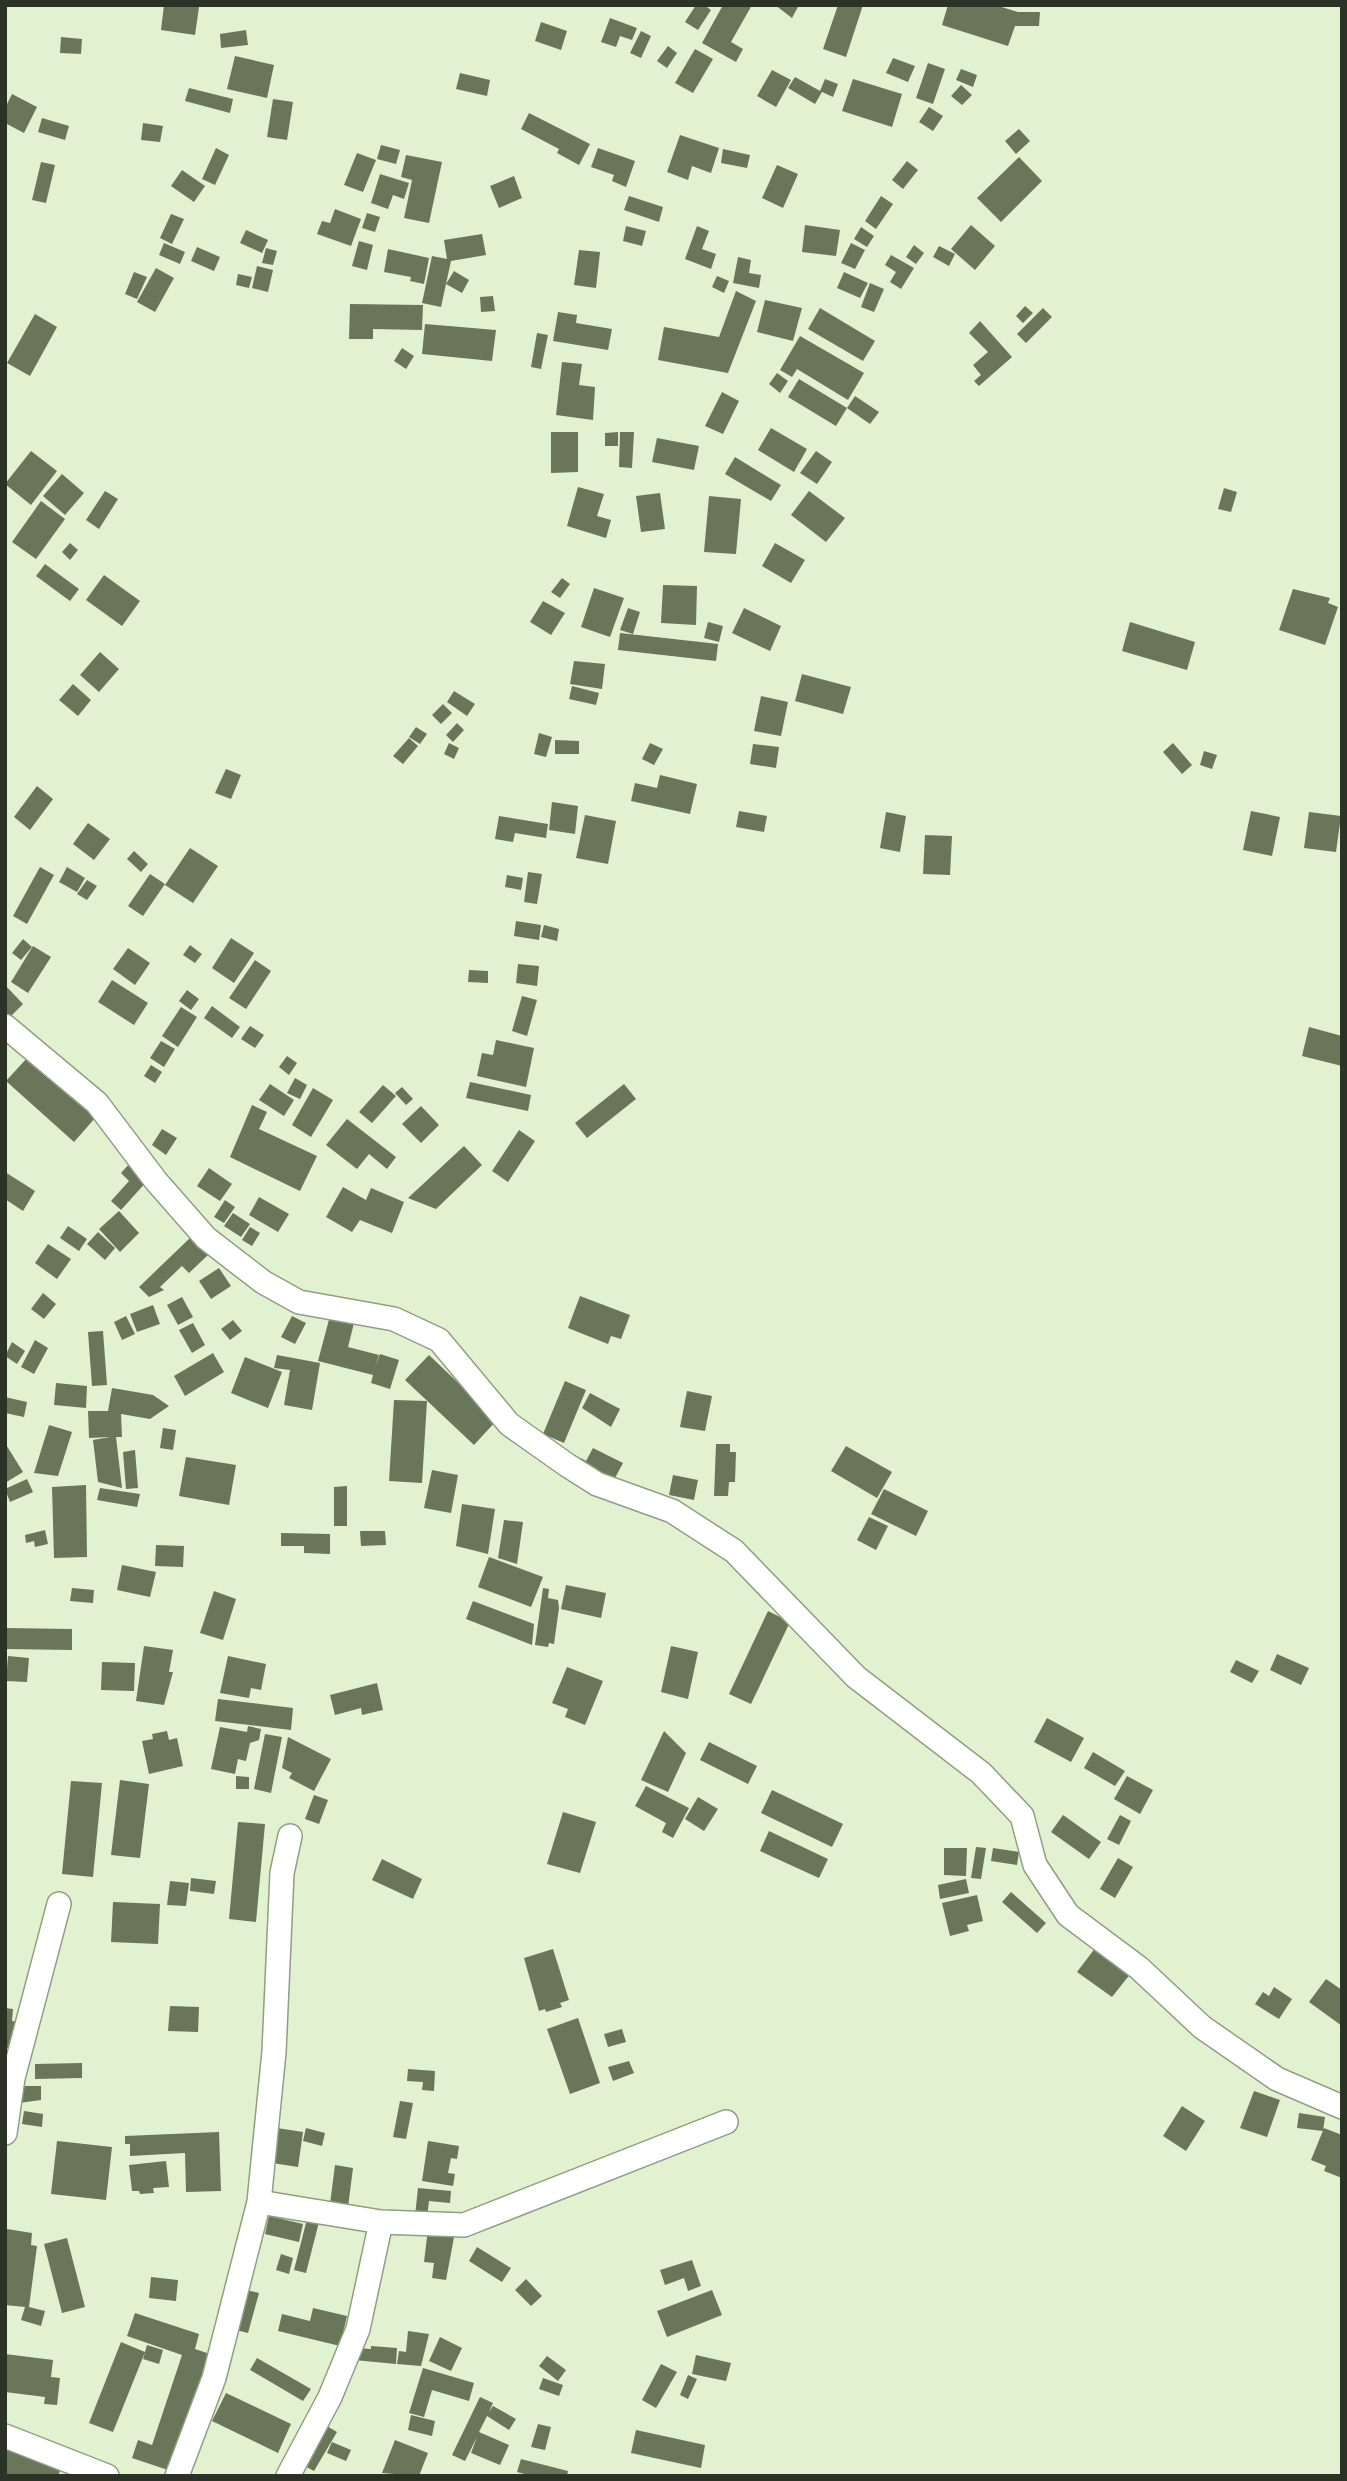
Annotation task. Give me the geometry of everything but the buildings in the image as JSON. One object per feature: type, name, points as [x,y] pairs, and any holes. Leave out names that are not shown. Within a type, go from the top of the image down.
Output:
[{"type":"street","points":[[5,1026],[97,1102],[156,1181],[206,1238],[262,1282],[299,1302],[394,1320],[439,1340],[509,1424],[597,1484],[673,1511],[734,1551],[856,1676],[981,1773],[1022,1816],[1035,1865],[1068,1915],[1139,1968],[1202,2027],[1276,2079],[1342,2107]]},
{"type":"street","points":[[177,2476],[214,2378],[259,2202],[274,2052],[282,1872],[290,1836]]},
{"type":"street","points":[[5,2133],[13,2078],[59,1904]]},
{"type":"street","points":[[259,2202],[381,2222],[464,2225],[726,2122]]},
{"type":"street","points":[[288,2476],[330,2397],[358,2329],[381,2222]]},
{"type":"street","points":[[5,2436],[107,2476]]}]
